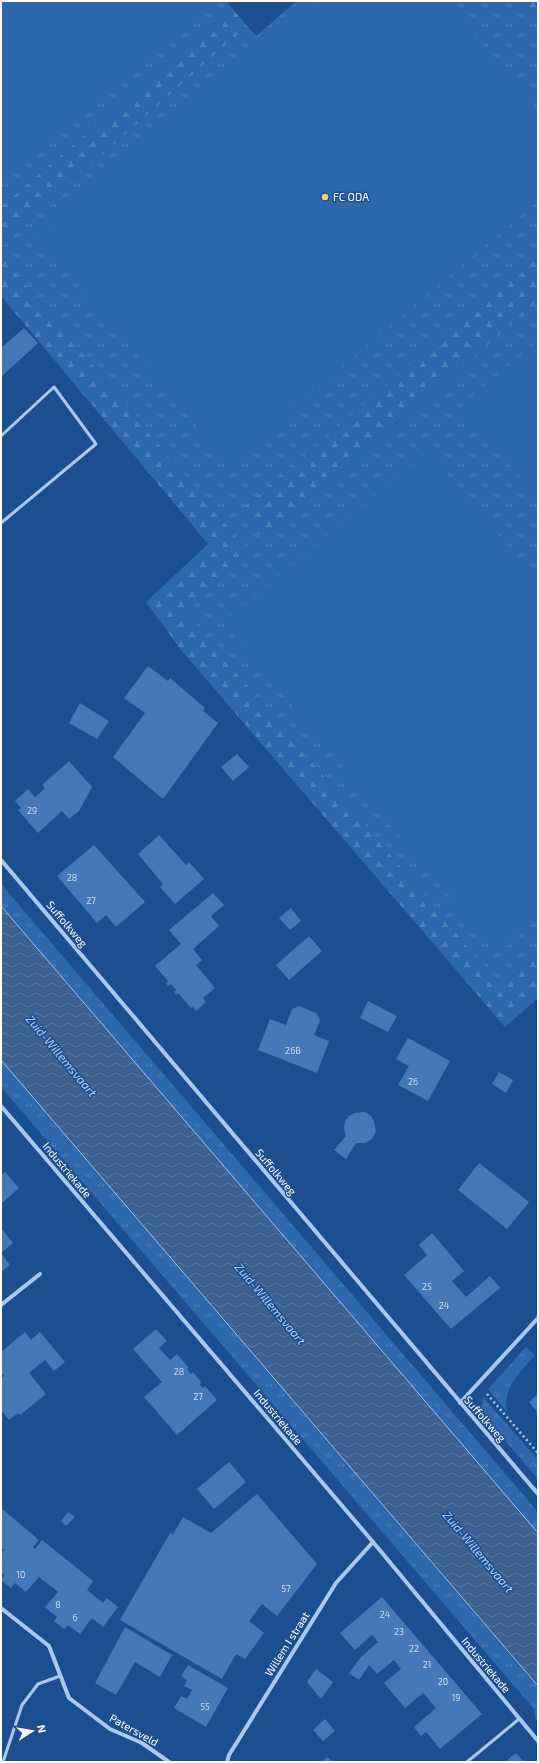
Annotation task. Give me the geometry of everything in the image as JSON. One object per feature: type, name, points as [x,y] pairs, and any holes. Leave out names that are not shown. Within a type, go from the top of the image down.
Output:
[{"type":"street","name":"Suffolkweg","points":[[1,860],[538,1494]]},
{"type":"street","name":"Industriekade","points":[[1,1106],[373,1542],[538,1741]]},
{"type":"street","points":[[1,1305],[40,1274]]},
{"type":"street","points":[[460,1403],[538,1318]]},
{"type":"street","name":"Willem I straat","points":[[227,1762],[229,1755],[336,1583],[373,1542]]},
{"type":"street","name":"Patersveld","points":[[1,1608],[50,1646],[69,1698],[110,1730],[142,1743],[169,1762]]},
{"type":"lane","points":[[1,436],[54,387],[96,444],[1,523]]},
{"type":"lane","points":[[3,1762],[22,1705],[38,1684],[60,1676]]},
{"type":"lane","points":[[467,1762],[519,1719]]},
{"type":"path","points":[[478,1384],[538,1453]]},
{"type":"green space","points":[[1,1],[227,1],[232,8],[1,207]]},
{"type":"green space","points":[[1,1],[211,1],[1,183]]},
{"type":"green space","points":[[297,1],[523,1],[538,19],[538,258],[240,510],[266,535],[538,301],[538,955],[506,982],[498,982],[185,612],[247,550],[1,255],[1,245],[247,26],[256,36]]},
{"type":"green space","points":[[315,1],[447,1],[538,110],[538,201],[228,463],[37,236]]},
{"type":"green space","points":[[523,1],[538,1],[538,19]]},
{"type":"green space","points":[[232,8],[247,26],[1,245],[1,207]]},
{"type":"green space","points":[[1,255],[247,550],[185,612],[498,982],[506,982],[538,955],[538,998],[505,1027],[181,650],[146,602],[208,544],[1,296]]},
{"type":"green space","points":[[538,258],[538,301],[266,535],[259,535],[240,510]]},
{"type":"green space","points":[[538,341],[538,498],[461,405]]},
{"type":"green space","points":[[428,451],[538,583],[538,918],[497,953],[223,622]]},
{"type":"green space","points":[[1,884],[538,1512],[538,1534],[1,906]]},
{"type":"green space","points":[[1,1060],[538,1687],[538,1721],[535,1718],[534,1709],[1,1087]]},
{"type":"green space","points":[[526,1347],[535,1355],[518,1374],[510,1388],[506,1403],[507,1412],[488,1389]]},
{"type":"green space","points":[[483,1397],[538,1460],[538,1479],[486,1418],[482,1406]]},
{"type":"water","name":"Zuid-Willemsvaart","points":[[1,906],[538,1533],[538,1686],[1,1060]]},
{"type":"building","points":[[24,328],[38,343],[1,377],[1,348]]},
{"type":"building","points":[[148,666],[168,681],[170,678],[205,708],[203,711],[218,723],[163,799],[113,757],[145,713],[124,698]]},
{"type":"building","points":[[80,703],[109,721],[97,739],[69,723]]},
{"type":"building","points":[[237,754],[249,767],[233,781],[221,767]]},
{"type":"building","points":[[69,761],[92,787],[79,811],[69,819],[62,811],[38,833],[18,810],[21,808],[15,801],[28,789],[35,797],[45,788],[42,785]]},
{"type":"building","points":[[159,835],[186,865],[189,862],[204,879],[175,904],[160,887],[163,884],[138,854]]},
{"type":"building","points":[[94,845],[145,902],[116,927],[106,915],[97,923],[57,876]]},
{"type":"building","points":[[213,893],[224,905],[211,916],[219,926],[193,949],[202,960],[196,965],[215,988],[203,998],[206,1002],[196,1011],[193,1007],[191,1008],[178,993],[176,995],[174,992],[176,990],[171,984],[168,986],[166,983],[168,981],[155,966],[181,944],[169,930]]},
{"type":"building","points":[[291,908],[301,921],[290,930],[279,918]]},
{"type":"building","points":[[309,936],[322,951],[289,980],[276,965]]},
{"type":"building","points":[[368,1001],[397,1016],[388,1032],[360,1018]]},
{"type":"building","points":[[299,1006],[316,1013],[320,1020],[314,1035],[329,1041],[317,1073],[258,1050],[270,1019],[286,1025],[292,1009]]},
{"type":"building","points":[[408,1038],[450,1061],[428,1101],[398,1085],[409,1066],[396,1059]]},
{"type":"building","points":[[499,1072],[513,1080],[506,1093],[492,1084]]},
{"type":"building","points":[[364,1112],[370,1115],[374,1121],[376,1131],[372,1139],[365,1143],[356,1143],[346,1159],[334,1150],[346,1136],[344,1129],[345,1121],[349,1116],[355,1113]]},
{"type":"building","points":[[479,1163],[529,1202],[507,1229],[458,1190]]},
{"type":"building","points":[[5,1172],[19,1188],[1,1204],[1,1176]]},
{"type":"building","points":[[1,1228],[13,1243],[1,1253]]},
{"type":"building","points":[[432,1233],[464,1271],[452,1281],[466,1297],[490,1276],[500,1288],[451,1329],[404,1275],[427,1255],[419,1245]]},
{"type":"building","points":[[1,1253],[10,1265],[1,1272]]},
{"type":"building","points":[[156,1329],[167,1341],[159,1348],[170,1360],[177,1354],[189,1368],[187,1369],[191,1374],[193,1372],[201,1382],[200,1385],[203,1388],[205,1386],[217,1400],[177,1435],[144,1397],[162,1382],[133,1349]]},
{"type":"building","points":[[25,1332],[31,1340],[40,1332],[65,1362],[54,1371],[45,1360],[29,1373],[46,1394],[20,1415],[18,1413],[9,1420],[1,1410],[1,1378],[4,1376],[1,1372],[1,1352]]},
{"type":"building","points":[[538,1394],[538,1413],[529,1402]]},
{"type":"building","points":[[229,1462],[246,1482],[214,1509],[197,1489]]},
{"type":"building","points":[[257,1494],[317,1564],[277,1616],[262,1604],[249,1621],[264,1633],[245,1659],[236,1654],[222,1679],[120,1620],[170,1533],[173,1534],[183,1517],[211,1533]]},
{"type":"building","points":[[1,1508],[39,1540],[33,1547],[35,1549],[42,1540],[93,1581],[87,1590],[103,1603],[107,1598],[118,1607],[103,1627],[92,1618],[80,1634],[68,1625],[64,1629],[54,1621],[57,1617],[45,1607],[58,1592],[39,1577],[26,1592],[15,1583],[11,1588],[1,1580],[4,1575],[1,1572],[1,1554],[4,1550],[1,1547]]},
{"type":"building","points":[[68,1512],[75,1517],[66,1526],[61,1521]]},
{"type":"building","points":[[382,1597],[482,1714],[440,1749],[426,1732],[421,1736],[414,1727],[436,1708],[423,1693],[405,1708],[384,1683],[401,1669],[394,1660],[377,1674],[369,1665],[359,1680],[349,1673],[361,1657],[378,1642],[372,1635],[355,1650],[340,1633]]},
{"type":"building","points":[[125,1627],[172,1655],[160,1677],[135,1662],[116,1695],[95,1683]]},
{"type":"building","points":[[188,1665],[228,1688],[206,1727],[174,1708],[181,1696],[187,1699],[192,1690],[184,1686],[187,1680],[181,1676]]},
{"type":"building","points":[[316,1669],[333,1682],[321,1699],[307,1682]]},
{"type":"building","points":[[325,1719],[335,1731],[323,1741],[313,1730]]},
{"type":"building","points":[[516,1753],[524,1762],[505,1762]]},
{"type":"building","points":[[328,1757],[332,1762],[320,1762]]},
{"type":"place","name":"FC ODA","points":[[325,197]]}]
